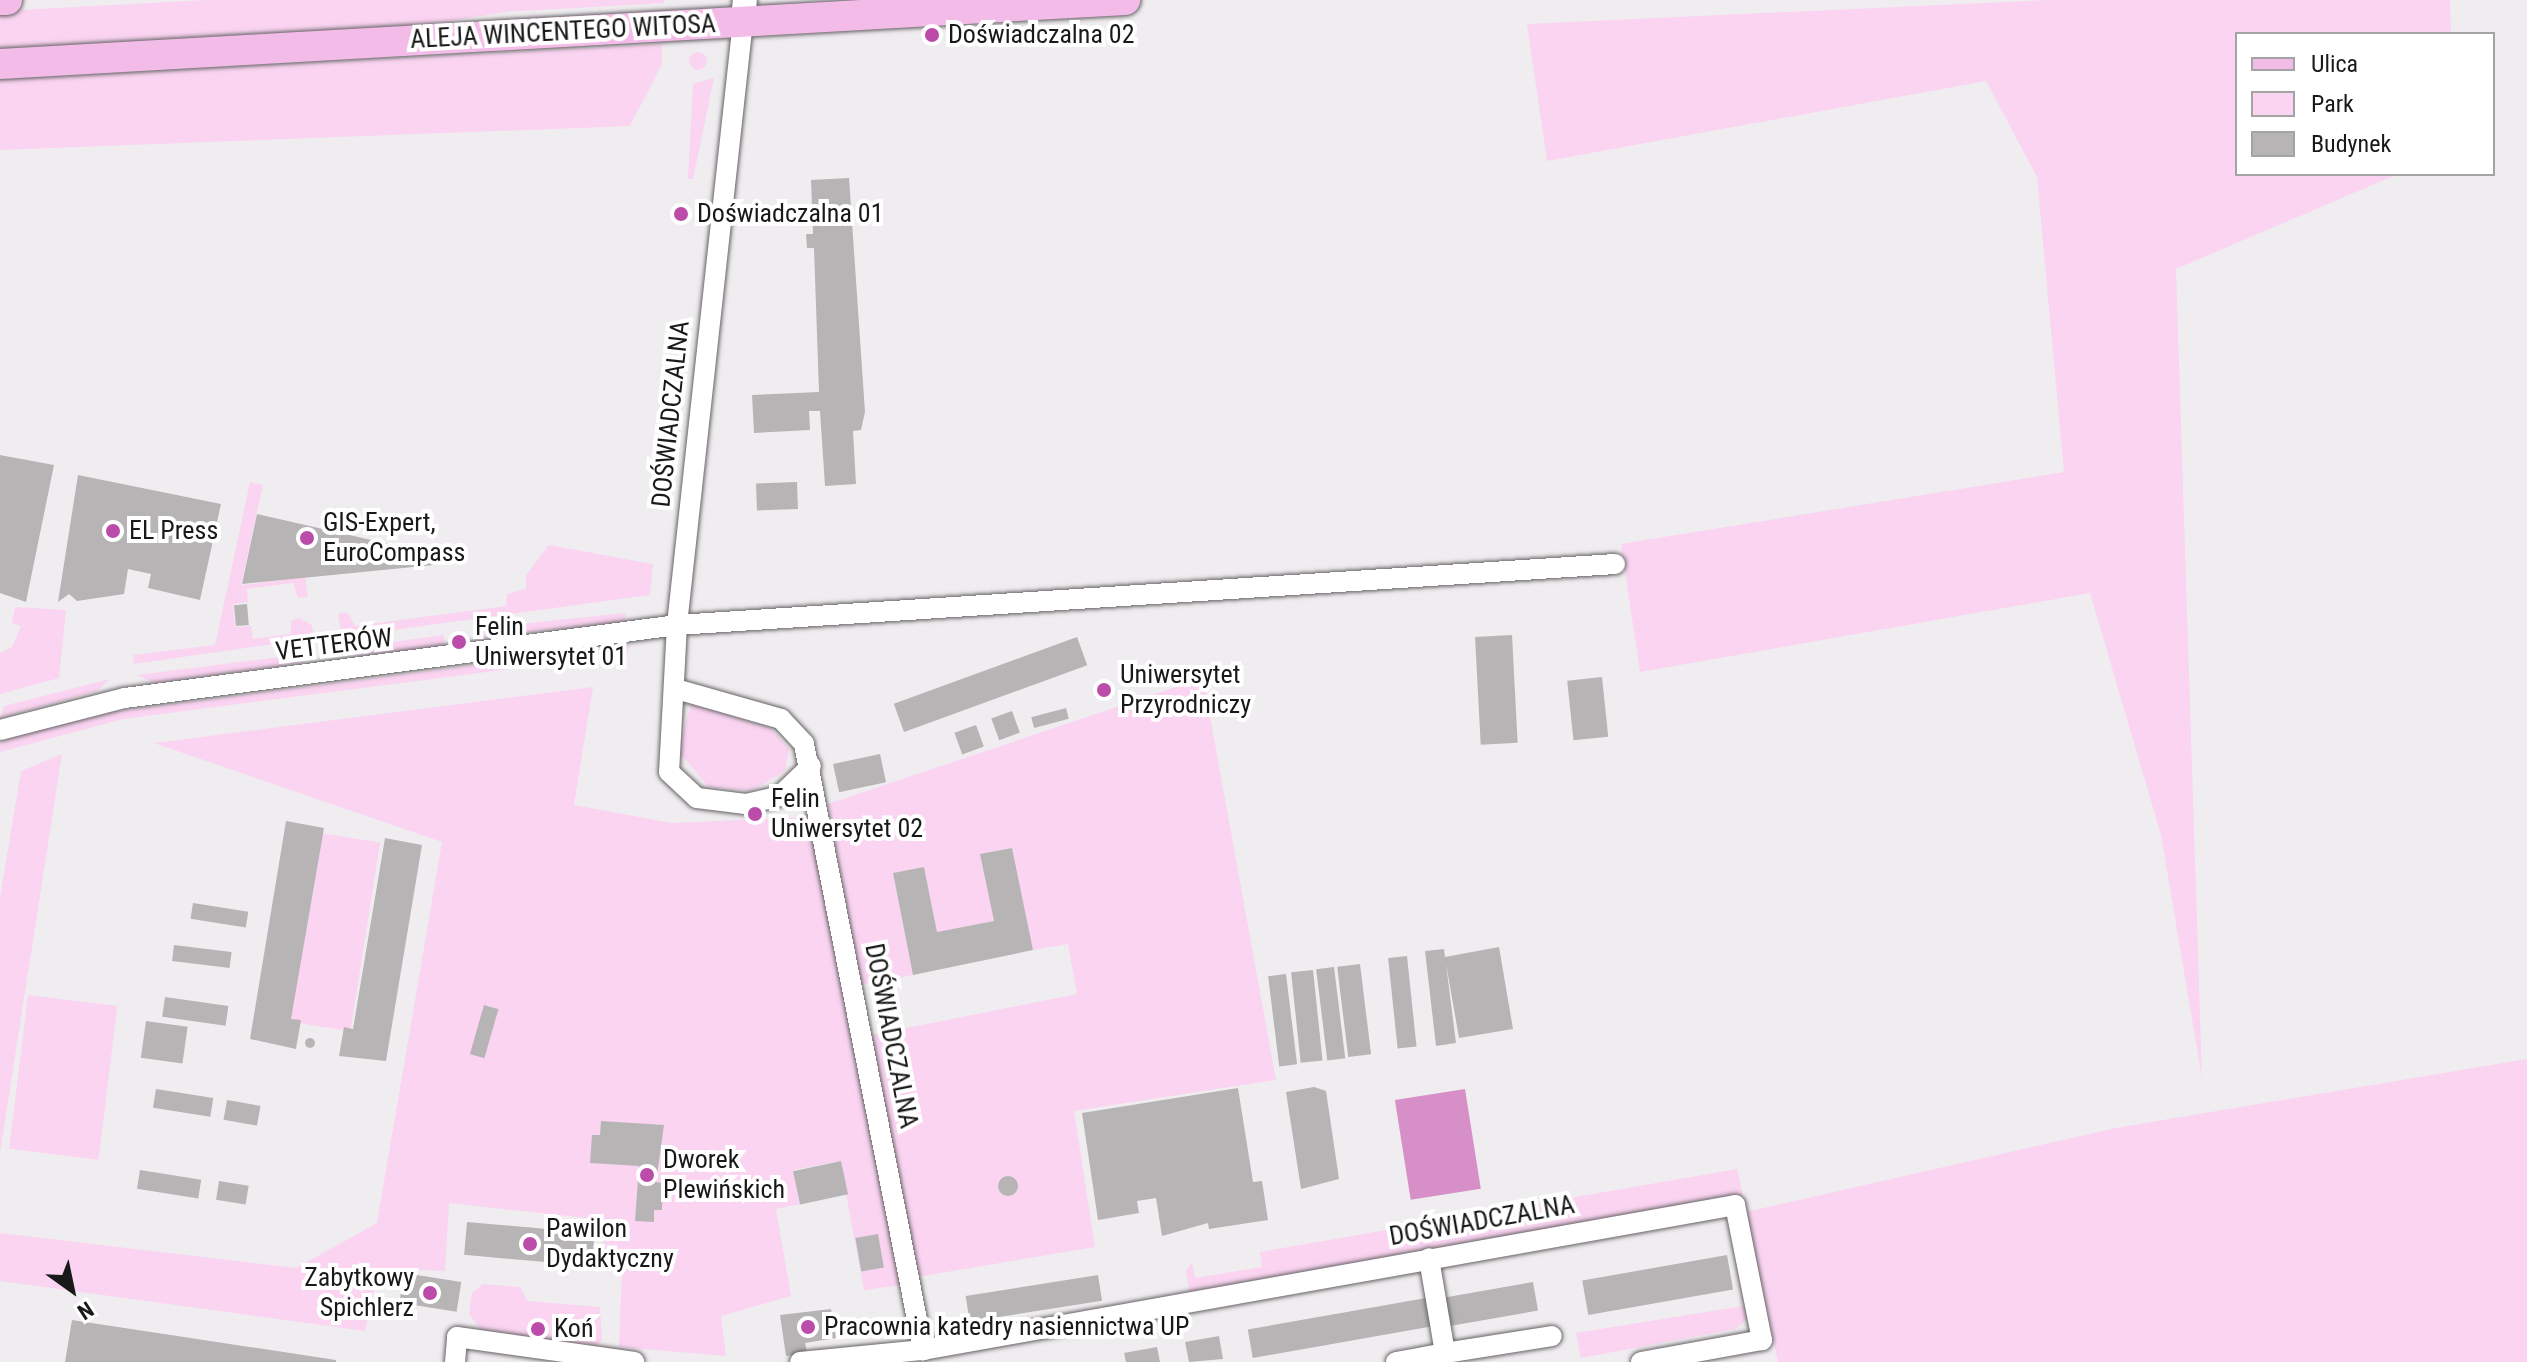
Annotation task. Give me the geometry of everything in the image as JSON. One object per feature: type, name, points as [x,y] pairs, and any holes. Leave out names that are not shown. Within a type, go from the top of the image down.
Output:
[{"type":"main road","points":[[0,0],[7,0]]},
{"type":"main road","name":"ALEJA WINCENTEGO WITOSA","points":[[0,64],[426,40],[744,11],[1125,0]]},
{"type":"street","name":"DOŚWIADCZALNA","points":[[744,11],[677,625],[676,689],[781,719],[801,736],[811,766],[923,1350],[1735,1205],[1762,1340],[1641,1362]]},
{"type":"street","name":"VETTERÓW","points":[[0,730],[125,698],[677,625],[1615,564]]},
{"type":"street","points":[[676,689],[669,772],[697,798],[746,804],[796,787],[811,766]]},
{"type":"street","points":[[1429,1258],[1445,1353]]},
{"type":"street","points":[[1396,1362],[1552,1336]]},
{"type":"street","points":[[455,1362],[457,1337],[634,1362]]},
{"type":"street","points":[[800,1362],[923,1350]]},
{"type":"green space","points":[[206,0],[664,0],[664,3],[505,12],[381,32],[0,55],[0,11]]},
{"type":"green space","points":[[2048,0],[2450,0],[2451,32],[2235,32],[2235,176],[2393,176],[2176,269],[2202,1078],[2161,835],[2090,593],[1640,672],[1621,544],[2064,472],[2037,177],[1986,81],[1547,161],[1527,24]]},
{"type":"green space","points":[[662,44],[662,64],[630,126],[0,150],[0,79]]},
{"type":"green space","points":[[694,52],[702,52],[707,61],[705,68],[694,70],[689,65],[689,57]]},
{"type":"green space","points":[[714,78],[693,179],[688,179],[693,84]]},
{"type":"green space","points":[[250,482],[263,485],[241,585],[305,577],[308,597],[298,598],[293,583],[247,589],[248,602],[233,604],[235,627],[251,626],[253,639],[291,634],[291,621],[299,618],[311,624],[315,638],[134,664],[133,655],[215,645]]},
{"type":"green space","points":[[549,545],[653,564],[650,595],[342,637],[338,614],[347,612],[355,626],[506,606],[507,594],[526,589],[526,575]]},
{"type":"green space","points":[[15,607],[66,610],[59,678],[0,694],[0,653],[12,647],[21,626],[12,623]]},
{"type":"green space","points":[[625,613],[626,622],[476,638],[475,629]]},
{"type":"green space","points":[[444,635],[445,646],[359,656],[341,649]]},
{"type":"green space","points":[[629,645],[627,654],[123,719],[0,752],[0,742],[19,735],[112,712]]},
{"type":"green space","points":[[312,653],[300,663],[154,683],[137,675]]},
{"type":"green space","points":[[1203,678],[1276,1080],[1074,1111],[1095,1247],[917,1277],[872,1035],[1077,994],[1068,944],[1033,950],[1011,848],[981,854],[994,921],[937,932],[924,867],[893,873],[913,975],[861,985],[828,804]]},
{"type":"green space","points":[[110,679],[97,691],[0,718],[4,706]]},
{"type":"green space","points":[[593,687],[574,805],[671,823],[811,817],[901,1285],[864,1290],[840,1161],[793,1170],[800,1204],[776,1209],[791,1296],[721,1316],[726,1356],[619,1347],[622,1269],[601,1271],[605,1220],[449,1203],[445,1271],[379,1268],[365,1331],[0,1281],[0,1233],[296,1268],[377,1223],[442,842],[154,743]]},
{"type":"green space","points":[[691,704],[771,728],[789,749],[785,771],[751,791],[709,787],[678,751]]},
{"type":"green space","points":[[62,754],[0,1153],[0,897],[21,771]]},
{"type":"green space","points":[[320,833],[380,843],[350,1031],[290,1022]]},
{"type":"green space","points":[[28,995],[117,1006],[98,1160],[9,1149]]},
{"type":"green space","points":[[2527,1059],[2527,1362],[1778,1362],[1746,1212],[2116,1128]]},
{"type":"green space","points":[[1737,1169],[1743,1196],[1190,1295],[1186,1271],[1192,1263],[1195,1278],[1262,1267],[1260,1252]]},
{"type":"green space","points":[[483,1284],[520,1287],[528,1301],[600,1307],[602,1339],[595,1349],[481,1330],[469,1314],[472,1293]]},
{"type":"green space","points":[[1749,1305],[1747,1319],[1735,1329],[1581,1358],[1576,1333]]},
{"type":"shaded area","points":[[1465,1089],[1481,1189],[1411,1200],[1395,1100]]},
{"type":"building","points":[[849,178],[865,412],[861,430],[853,431],[856,484],[825,486],[820,411],[809,411],[810,430],[754,433],[752,395],[819,392],[814,248],[807,248],[806,234],[813,234],[811,180]]},
{"type":"building","points":[[0,455],[54,465],[26,602],[0,593]]},
{"type":"building","name":"EL Press","points":[[78,475],[221,504],[200,600],[148,588],[151,574],[128,569],[124,594],[77,601],[69,594],[58,602]]},
{"type":"building","points":[[797,482],[798,509],[757,510],[756,483]]},
{"type":"building","name":"GIS-Expert, EuroCompass","points":[[257,514],[464,561],[464,562],[242,584]]},
{"type":"building","points":[[247,604],[249,625],[236,626],[234,605]]},
{"type":"building","points":[[1512,635],[1518,743],[1481,745],[1475,637]]},
{"type":"building","points":[[1077,637],[1087,665],[904,732],[894,704]]},
{"type":"building","points":[[1602,677],[1608,737],[1573,740],[1567,681]]},
{"type":"building","points":[[1066,708],[1069,719],[1034,728],[1031,717]]},
{"type":"building","points":[[1012,711],[1020,733],[999,740],[991,719]]},
{"type":"building","points":[[976,725],[984,747],[962,754],[954,733]]},
{"type":"building","points":[[880,754],[886,782],[839,792],[833,764]]},
{"type":"building","points":[[286,821],[324,828],[291,1019],[301,1020],[296,1049],[250,1039]]},
{"type":"building","points":[[385,838],[422,845],[386,1061],[339,1056],[344,1027],[353,1029]]},
{"type":"building","points":[[1012,848],[1033,950],[913,975],[893,873],[924,867],[937,932],[994,921],[980,854]]},
{"type":"building","points":[[193,903],[248,912],[246,928],[190,919]]},
{"type":"building","points":[[174,945],[232,952],[230,968],[172,961]]},
{"type":"building","points":[[1499,947],[1513,1029],[1459,1038],[1446,964],[1456,1043],[1436,1046],[1425,951],[1444,949],[1445,957]]},
{"type":"building","points":[[1407,956],[1417,1047],[1398,1048],[1388,958]]},
{"type":"building","points":[[1360,964],[1371,1054],[1348,1057],[1337,967]]},
{"type":"building","points":[[1334,967],[1345,1058],[1327,1061],[1316,969]]},
{"type":"building","points":[[1313,970],[1323,1061],[1301,1063],[1291,972]]},
{"type":"building","points":[[1286,974],[1297,1064],[1279,1067],[1268,976]]},
{"type":"building","points":[[165,997],[228,1006],[226,1026],[162,1017]]},
{"type":"building","points":[[484,1005],[498,1009],[484,1058],[470,1054]]},
{"type":"building","points":[[146,1021],[188,1027],[182,1063],[141,1058]]},
{"type":"building","points":[[310,1038],[315,1043],[310,1048],[305,1043]]},
{"type":"building","points":[[1314,1087],[1326,1091],[1339,1179],[1301,1189],[1286,1092]]},
{"type":"building","points":[[1238,1088],[1253,1182],[1262,1181],[1268,1220],[1209,1229],[1208,1223],[1162,1236],[1156,1198],[1137,1201],[1139,1213],[1098,1220],[1082,1113]]},
{"type":"building","points":[[156,1089],[213,1098],[210,1117],[153,1108]]},
{"type":"building","points":[[227,1100],[260,1106],[257,1126],[224,1120]]},
{"type":"building","name":"Dworek Plewińskich","points":[[601,1121],[664,1125],[656,1182],[663,1183],[662,1210],[654,1210],[654,1222],[635,1221],[639,1166],[590,1163],[592,1135],[600,1135]]},
{"type":"building","points":[[841,1161],[848,1194],[800,1204],[793,1171]]},
{"type":"building","points":[[140,1170],[201,1180],[198,1198],[137,1189]]},
{"type":"building","points":[[1008,1176],[1015,1179],[1018,1186],[1015,1193],[1008,1196],[1001,1193],[998,1186],[1001,1179]]},
{"type":"building","points":[[219,1181],[249,1186],[246,1204],[216,1200]]},
{"type":"building","name":"Pawilon Dydaktyczny","points":[[467,1222],[595,1233],[592,1266],[464,1255]]},
{"type":"building","points":[[878,1234],[884,1267],[861,1271],[855,1238]]},
{"type":"building","points":[[1727,1255],[1733,1289],[1588,1315],[1582,1281]]},
{"type":"building","name":"Zabytkowy Spichlerz","points":[[404,1273],[461,1282],[457,1312],[399,1303]]},
{"type":"building","points":[[1098,1275],[1102,1301],[970,1322],[966,1296]]},
{"type":"building","points":[[1533,1282],[1538,1311],[1448,1326],[1443,1298]]},
{"type":"building","points":[[1426,1298],[1431,1327],[1253,1358],[1248,1329]]},
{"type":"building","name":"Pracownia katedry nasiennictwa UP","points":[[831,1309],[836,1338],[805,1343],[807,1353],[786,1356],[780,1315]]},
{"type":"building","points":[[72,1320],[336,1360],[336,1362],[65,1362]]},
{"type":"building","points":[[1219,1336],[1223,1359],[1189,1362],[1185,1342]]},
{"type":"building","points":[[1157,1347],[1160,1362],[1126,1362],[1124,1353]]},
{"type":"place","name":"Doświadczalna 02","points":[[932,35]]},
{"type":"place","name":"Doświadczalna 01","points":[[681,214]]},
{"type":"place","name":"EL Press","points":[[113,531]]},
{"type":"place","name":"GIS-Expert, EuroCompass","points":[[307,538]]},
{"type":"place","name":"Felin Uniwersytet 01","points":[[459,642]]},
{"type":"place","name":"Uniwersytet Przyrodniczy","points":[[1104,690]]},
{"type":"place","name":"Felin Uniwersytet 02","points":[[755,814]]},
{"type":"place","name":"Dworek Plewińskich","points":[[647,1175]]},
{"type":"place","name":"Pawilon Dydaktyczny","points":[[530,1244]]},
{"type":"place","name":"Zabytkowy Spichlerz","points":[[430,1293]]},
{"type":"place","name":"Pracownia katedry nasiennictwa UP","points":[[808,1327]]},
{"type":"place","name":"Koń","points":[[538,1329]]}]
